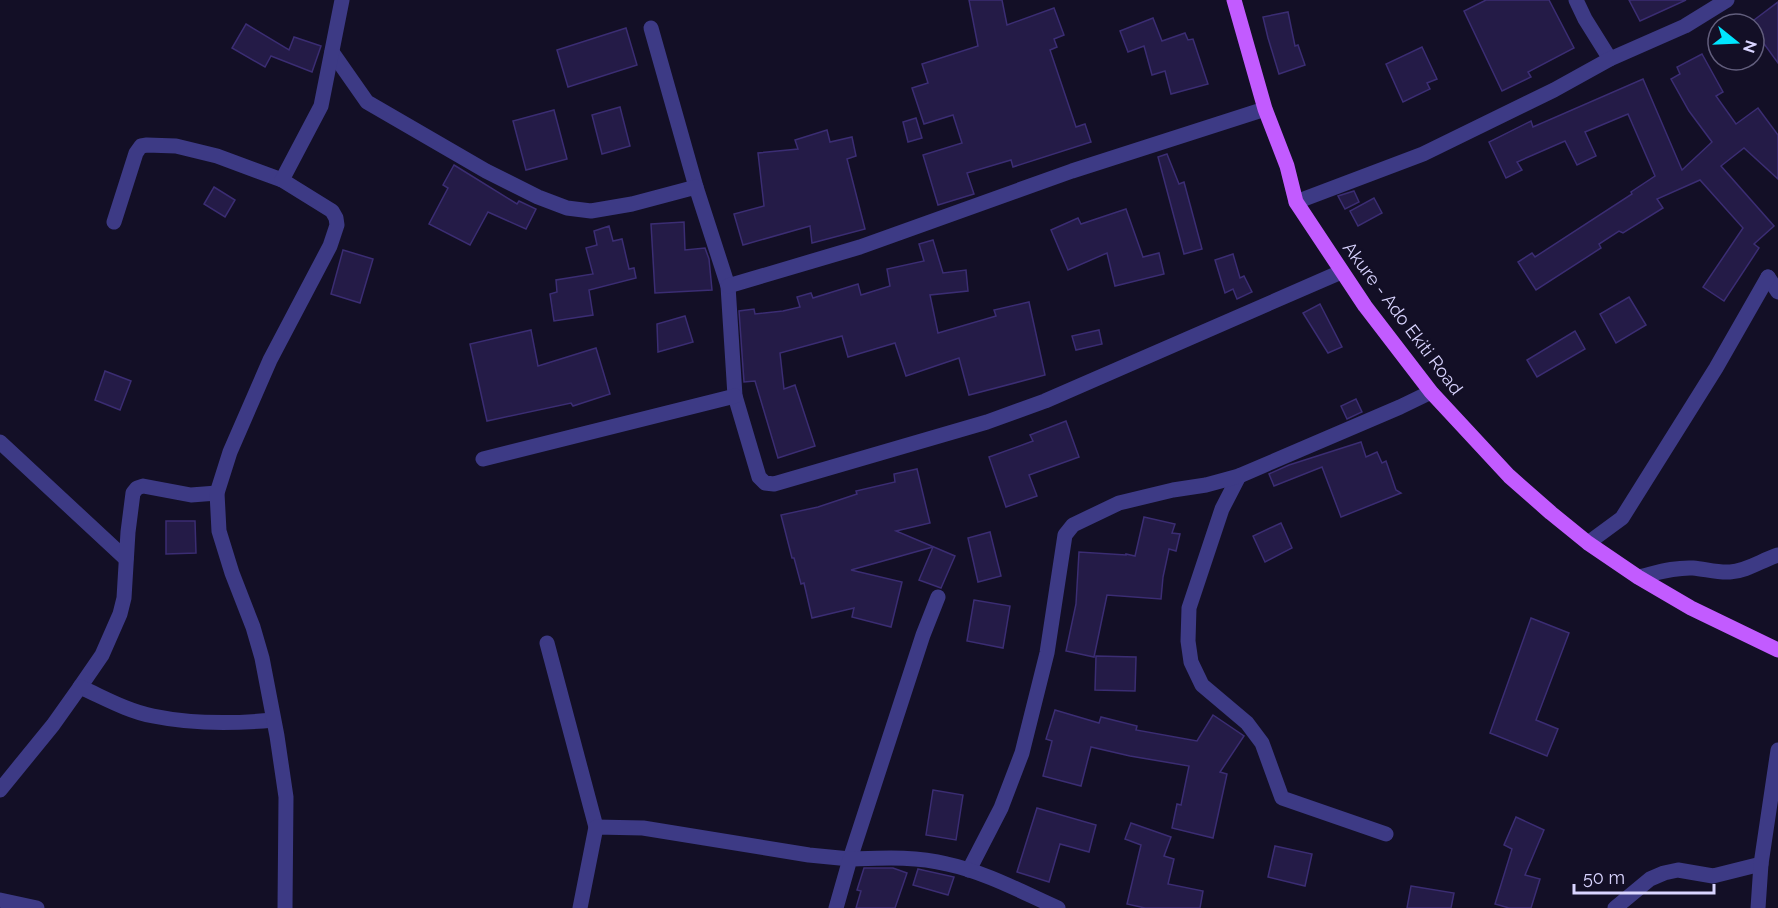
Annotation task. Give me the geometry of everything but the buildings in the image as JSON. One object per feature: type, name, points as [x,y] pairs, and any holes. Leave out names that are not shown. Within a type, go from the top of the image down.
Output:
[{"type":"main road","name":"Akure - Ado Ekiti Road","points":[[1234,0],[1265,109],[1287,166],[1296,202],[1365,306],[1431,392],[1509,476],[1588,543],[1638,577],[1691,608],[1778,650]]},
{"type":"street","points":[[282,180],[321,106],[342,0]]},
{"type":"street","points":[[1576,0],[1610,59]]},
{"type":"street","points":[[1296,202],[1423,154],[1554,90],[1610,59],[1684,26],[1727,0]]},
{"type":"street","points":[[651,28],[696,187],[728,286],[735,396],[759,477],[765,483],[774,484],[987,422],[1026,408],[1341,272]]},
{"type":"street","points":[[332,52],[367,102],[486,171],[538,197],[567,208],[591,210],[632,204],[696,187]]},
{"type":"street","points":[[728,286],[860,247],[1071,171],[1265,109]]},
{"type":"street","points":[[114,222],[136,153],[141,146],[147,144],[176,146],[217,156],[282,180],[332,211],[336,218],[337,225],[330,246],[270,360],[230,452],[217,493],[219,531],[232,573],[254,627],[277,736],[286,797],[285,908]]},
{"type":"street","points":[[1588,543],[1622,518],[1716,368],[1768,277],[1778,292]]},
{"type":"street","points":[[969,870],[1001,808],[1022,753],[1047,653],[1065,535],[1073,525],[1119,504],[1239,476],[1431,392]]},
{"type":"street","points":[[483,459],[735,396]]},
{"type":"street","points":[[0,442],[126,559]]},
{"type":"street","points":[[1239,476],[1222,509],[1189,608],[1188,640],[1191,662],[1202,685],[1247,723],[1262,743],[1282,798],[1386,834]]},
{"type":"street","points":[[0,790],[53,724],[102,655],[120,614],[124,598],[126,559],[134,493],[137,488],[142,486],[191,495],[217,493]]},
{"type":"street","points":[[1638,577],[1692,568],[1730,572],[1778,555]]},
{"type":"street","points":[[836,908],[923,635],[938,597]]},
{"type":"street","points":[[547,643],[597,827],[580,908]]},
{"type":"street","points":[[80,687],[122,706],[152,716],[221,724],[273,720]]},
{"type":"street","points":[[1758,908],[1761,864],[1778,750]]},
{"type":"street","points":[[597,827],[643,828],[809,855],[850,859],[916,859],[945,863],[969,870],[1058,908]]},
{"type":"street","points":[[1615,908],[1650,879],[1664,873],[1678,870],[1713,876],[1761,864]]},
{"type":"street","points":[[0,900],[37,908]]}]
